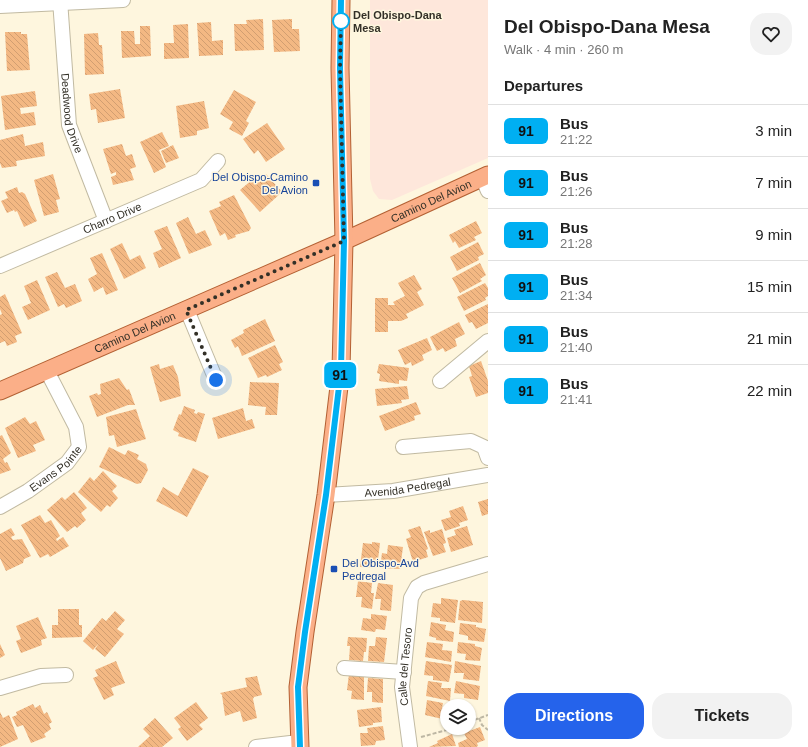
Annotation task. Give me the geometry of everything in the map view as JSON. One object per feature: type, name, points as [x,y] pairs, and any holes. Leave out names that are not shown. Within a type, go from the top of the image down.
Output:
[{"type":"main road","points":[[299,745],[298,687],[326,495],[341,370],[344,241],[340,68],[341,0]]},
{"type":"main road","name":"Camino Del Avion","points":[[0,391],[344,241],[486,181]]},
{"type":"street","points":[[0,6],[60,1],[123,0]]},
{"type":"street","name":"Deadwood Drive","points":[[60,1],[69,125],[106,221]]},
{"type":"street","name":"Charro Drive","points":[[0,266],[201,180],[218,161]]},
{"type":"street","points":[[186,310],[216,380]]},
{"type":"street","points":[[440,381],[488,341]]},
{"type":"street","name":"Evans Pointe","points":[[0,507],[28,491],[67,463],[78,447],[76,427],[47,371]]},
{"type":"street","points":[[403,447],[471,442],[484,447],[488,458]]},
{"type":"street","name":"Avenida Pedregal","points":[[326,495],[393,491],[488,475]]},
{"type":"street","name":"Calle del Tesoro","points":[[409,744],[402,687],[411,598],[417,587],[424,583],[488,564]]},
{"type":"street","points":[[344,668],[404,672]]},
{"type":"street","points":[[0,688],[40,676],[66,675]]},
{"type":"street","points":[[256,747],[299,745]]},
{"type":"path","points":[[476,719],[488,715]]},
{"type":"path","points":[[479,718],[482,725],[488,730]]},
{"type":"path","points":[[409,744],[440,733]]},
{"type":"shaded area","points":[[370,0],[488,0],[488,158],[392,200],[379,199],[373,191],[370,179]]},
{"type":"building","points":[[263,19],[264,50],[235,51],[234,24],[247,24],[246,20]]},
{"type":"building","points":[[292,19],[292,29],[299,29],[300,51],[274,52],[272,20]]},
{"type":"building","points":[[211,22],[212,41],[223,40],[223,55],[199,56],[197,23]]},
{"type":"building","points":[[188,24],[189,58],[164,59],[164,43],[174,43],[173,25]]},
{"type":"building","points":[[140,26],[150,26],[151,56],[122,58],[121,31],[134,31],[135,44],[140,44]]},
{"type":"building","points":[[5,32],[21,32],[21,34],[27,34],[30,70],[7,71]]},
{"type":"building","points":[[98,33],[99,45],[102,45],[104,74],[85,75],[84,34]]},
{"type":"building","points":[[120,89],[125,118],[98,123],[96,109],[91,110],[89,94]]},
{"type":"building","points":[[234,90],[256,102],[246,121],[249,123],[242,136],[229,129],[233,122],[220,114]]},
{"type":"building","points":[[35,91],[37,106],[20,108],[21,114],[34,112],[36,125],[5,130],[1,96]]},
{"type":"building","points":[[204,101],[209,128],[197,131],[197,135],[180,138],[176,106]]},
{"type":"building","points":[[267,123],[285,149],[266,162],[258,150],[254,154],[243,139]]},
{"type":"building","points":[[162,132],[169,146],[159,150],[166,167],[154,173],[140,142]]},
{"type":"building","points":[[23,134],[25,146],[43,142],[45,156],[16,161],[17,166],[2,168],[0,163],[0,140]]},
{"type":"building","points":[[122,144],[126,156],[132,154],[136,167],[130,169],[134,180],[113,185],[111,177],[116,175],[116,172],[111,174],[103,149]]},
{"type":"building","points":[[173,145],[179,158],[166,163],[161,151]]},
{"type":"building","points":[[53,174],[60,199],[56,200],[59,212],[44,216],[34,180]]},
{"type":"building","points":[[266,174],[282,192],[260,212],[240,190],[253,179],[257,183]]},
{"type":"building","points":[[17,187],[19,193],[22,192],[25,194],[37,221],[24,227],[17,211],[15,212],[14,210],[7,213],[1,201],[8,198],[5,192]]},
{"type":"building","points":[[234,195],[251,228],[249,231],[235,235],[236,237],[228,240],[225,233],[220,236],[209,211],[221,206],[219,202]]},
{"type":"building","points":[[188,217],[196,234],[205,230],[212,245],[189,254],[176,223]]},
{"type":"building","points":[[476,221],[482,233],[474,237],[476,240],[459,248],[455,241],[453,243],[449,235]]},
{"type":"building","points":[[167,226],[181,258],[159,268],[153,253],[162,249],[154,231]]},
{"type":"building","points":[[478,242],[484,254],[478,257],[479,260],[457,271],[450,257]]},
{"type":"building","points":[[122,243],[130,260],[140,255],[146,268],[124,279],[110,249]]},
{"type":"building","points":[[102,253],[118,290],[106,295],[103,287],[94,292],[88,279],[97,274],[90,258]]},
{"type":"building","points":[[480,263],[486,275],[480,279],[482,281],[460,293],[452,278]]},
{"type":"building","points":[[57,272],[65,288],[75,284],[82,301],[66,308],[64,304],[58,307],[45,277]]},
{"type":"building","points":[[414,275],[422,289],[417,292],[424,305],[406,314],[408,318],[401,321],[388,321],[388,332],[375,332],[375,298],[388,298],[388,305],[395,305],[393,302],[405,296],[398,283]]},
{"type":"building","points":[[37,280],[50,310],[28,320],[22,307],[31,303],[24,286]]},
{"type":"building","points":[[485,283],[488,288],[488,296],[485,298],[486,300],[464,311],[457,297]]},
{"type":"building","points":[[5,294],[22,333],[15,336],[17,342],[7,346],[5,341],[0,343],[0,315],[2,314],[0,309],[0,297]]},
{"type":"building","points":[[488,304],[488,323],[476,329],[472,322],[469,323],[465,315]]},
{"type":"building","points":[[265,319],[275,341],[242,356],[238,346],[235,348],[231,340],[244,333],[243,330]]},
{"type":"building","points":[[459,322],[465,334],[455,339],[457,346],[445,352],[443,348],[437,351],[430,337]]},
{"type":"building","points":[[427,338],[432,350],[422,355],[424,360],[412,366],[411,362],[405,365],[398,350]]},
{"type":"building","points":[[275,345],[283,362],[279,364],[282,370],[267,377],[266,375],[258,378],[248,358]]},
{"type":"building","points":[[481,361],[488,381],[488,393],[476,397],[469,377],[472,376],[469,366]]},
{"type":"building","points":[[159,364],[160,369],[173,365],[178,377],[181,396],[160,402],[150,367]]},
{"type":"building","points":[[379,364],[409,368],[407,381],[399,380],[399,384],[379,381],[380,374],[377,373]]},
{"type":"building","points":[[119,378],[127,390],[129,389],[135,405],[128,405],[97,417],[89,396],[97,393],[98,395],[101,394],[100,384]]},
{"type":"building","points":[[250,382],[279,383],[277,415],[265,415],[266,407],[248,405]]},
{"type":"building","points":[[407,386],[409,399],[401,400],[402,403],[377,406],[375,389]]},
{"type":"building","points":[[416,402],[421,414],[414,416],[415,420],[385,431],[379,416]]},
{"type":"building","points":[[184,406],[195,410],[194,413],[197,414],[198,412],[205,414],[196,442],[178,436],[179,433],[173,430],[179,414],[181,415]]},
{"type":"building","points":[[243,408],[246,421],[252,419],[255,428],[218,439],[212,418]]},
{"type":"building","points":[[136,409],[146,439],[117,447],[114,435],[109,436],[106,417]]},
{"type":"building","points":[[25,417],[30,424],[36,421],[45,440],[33,445],[36,451],[18,458],[5,428]]},
{"type":"building","points":[[2,435],[11,453],[3,459],[5,463],[7,462],[11,470],[0,474],[0,436]]},
{"type":"building","points":[[109,447],[125,455],[128,450],[139,455],[137,459],[146,464],[148,470],[141,483],[137,484],[99,467]]},
{"type":"building","points":[[193,468],[209,476],[187,517],[156,501],[163,487],[178,496]]},
{"type":"building","points":[[103,471],[117,486],[112,491],[118,498],[110,507],[107,505],[101,512],[78,492],[90,477],[94,481]]},
{"type":"building","points":[[74,492],[87,508],[81,513],[86,520],[77,528],[75,526],[67,532],[47,510],[62,497],[65,500]]},
{"type":"building","points":[[488,499],[488,514],[482,516],[478,502]]},
{"type":"building","points":[[463,506],[468,520],[459,523],[460,526],[445,531],[441,520],[451,517],[449,511]]},
{"type":"building","points":[[40,515],[45,523],[51,520],[60,536],[56,539],[57,541],[63,537],[69,546],[50,557],[48,554],[40,558],[21,525]]},
{"type":"building","points":[[420,526],[428,549],[426,550],[428,557],[413,562],[406,539],[411,537],[408,530]]},
{"type":"building","points":[[467,526],[473,545],[451,552],[447,538],[456,535],[454,530]]},
{"type":"building","points":[[11,528],[15,535],[11,537],[13,540],[22,539],[31,556],[24,559],[23,563],[6,571],[0,558],[0,534]]},
{"type":"building","points":[[442,529],[446,543],[443,544],[446,552],[433,556],[424,532],[430,530],[430,533]]},
{"type":"building","points":[[372,542],[380,543],[378,560],[376,559],[375,568],[360,567],[363,543],[372,544]]},
{"type":"building","points":[[388,545],[403,547],[400,569],[380,568],[382,553],[387,554]]},
{"type":"building","points":[[358,581],[372,583],[371,593],[374,593],[372,609],[361,607],[362,597],[356,597]]},
{"type":"building","points":[[378,583],[393,585],[391,611],[380,610],[381,599],[375,599]]},
{"type":"building","points":[[441,598],[458,600],[455,623],[440,621],[440,618],[431,617],[433,603],[441,604]]},
{"type":"building","points":[[460,601],[483,602],[482,623],[458,620]]},
{"type":"building","points":[[58,609],[79,609],[79,625],[82,625],[82,637],[52,638],[52,625],[58,625]]},
{"type":"building","points":[[115,611],[125,620],[117,629],[124,634],[105,657],[95,649],[99,643],[93,650],[83,641],[102,618],[106,621]]},
{"type":"building","points":[[371,614],[387,616],[385,630],[376,629],[375,632],[361,630],[363,618],[371,619]]},
{"type":"building","points":[[38,617],[47,638],[41,640],[42,645],[21,653],[16,641],[21,639],[16,626]]},
{"type":"building","points":[[431,622],[446,625],[445,630],[454,632],[453,642],[436,640],[436,638],[429,636]]},
{"type":"building","points":[[460,623],[476,625],[476,627],[486,629],[484,642],[468,640],[468,636],[459,634]]},
{"type":"building","points":[[348,637],[367,638],[366,652],[364,652],[363,661],[349,660],[350,646],[347,646]]},
{"type":"building","points":[[376,637],[387,638],[384,662],[368,661],[369,646],[375,646]]},
{"type":"building","points":[[427,642],[443,644],[442,650],[452,651],[451,662],[425,657]]},
{"type":"building","points":[[458,642],[475,644],[475,646],[482,648],[480,661],[465,660],[466,654],[457,653]]},
{"type":"building","points":[[0,644],[5,655],[0,658]]},
{"type":"building","points":[[116,661],[125,683],[111,688],[114,695],[104,700],[93,678],[98,676],[95,670]]},
{"type":"building","points":[[426,661],[452,665],[449,682],[433,680],[433,676],[424,675]]},
{"type":"building","points":[[455,661],[481,666],[479,681],[463,679],[464,673],[454,673]]},
{"type":"building","points":[[349,674],[364,675],[364,700],[351,699],[352,691],[347,690]]},
{"type":"building","points":[[257,676],[262,695],[254,697],[253,699],[257,718],[243,722],[240,711],[225,716],[222,695],[220,693],[247,687],[245,678]]},
{"type":"building","points":[[368,678],[383,679],[383,703],[372,702],[372,692],[367,692]]},
{"type":"building","points":[[428,681],[442,683],[441,688],[451,688],[450,699],[440,699],[426,696]]},
{"type":"building","points":[[456,681],[480,686],[478,700],[464,698],[464,694],[454,693]]},
{"type":"building","points":[[427,700],[440,702],[440,718],[425,715]]},
{"type":"building","points":[[196,702],[208,718],[199,725],[203,729],[187,741],[178,729],[181,727],[174,718]]},
{"type":"building","points":[[33,704],[35,708],[40,705],[44,714],[47,712],[52,722],[49,724],[51,729],[44,734],[46,737],[31,743],[23,725],[17,727],[12,717],[17,715],[16,712]]},
{"type":"building","points":[[381,707],[382,722],[359,727],[357,710]]},
{"type":"building","points":[[0,712],[3,718],[9,715],[18,739],[0,747]]},
{"type":"building","points":[[155,718],[173,738],[162,747],[138,747],[150,736],[143,729]]},
{"type":"building","points":[[383,726],[385,740],[376,741],[375,745],[361,746],[360,733],[368,733],[367,728]]},
{"type":"building","points":[[480,727],[485,740],[477,743],[478,746],[476,747],[459,747],[458,743],[467,739],[465,735],[476,735],[476,728]]},
{"type":"building","points":[[452,735],[456,746],[429,747],[438,743],[437,741]]},
{"type":"bus line","name":"91","points":[[300,747],[298,687],[326,495],[341,370],[344,241],[340,68],[341,0]]},
{"type":"place","name":"Del Obispo-Dana Mesa","points":[[341,21]]},
{"type":"place","name":"Del Obispo-Camino Del Avion","points":[[316,183]]},
{"type":"place","name":"Del Obispo-Avd Pedregal","points":[[334,569]]},
{"type":"route","points":[[216,380],[186,310],[344,241],[340,68],[341,21]]}]
